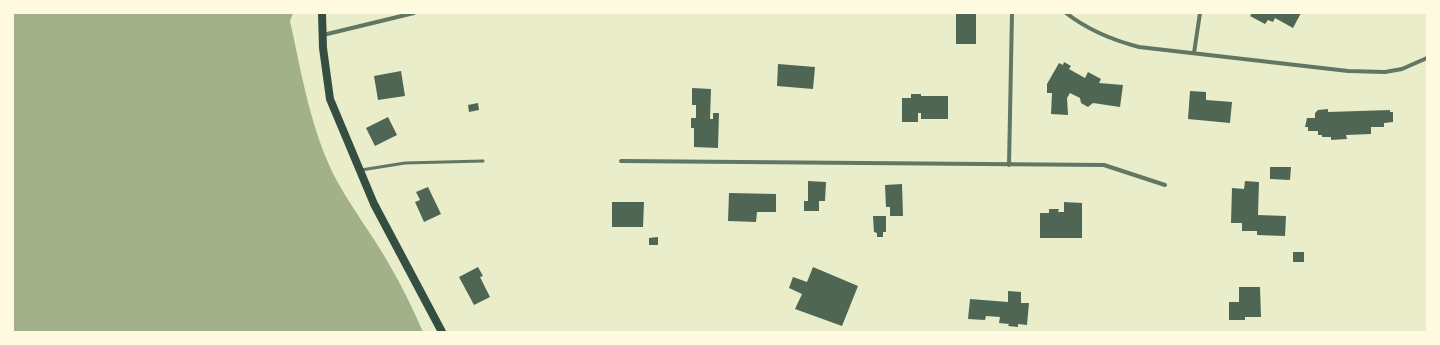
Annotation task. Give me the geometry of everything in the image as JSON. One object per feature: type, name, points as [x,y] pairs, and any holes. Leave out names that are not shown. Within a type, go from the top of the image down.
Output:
[{"type":"main road","points":[[322,13],[322,48],[330,99],[374,204],[442,332]]},
{"type":"street","points":[[322,35],[414,13]]},
{"type":"street","points":[[1009,165],[1012,13]]},
{"type":"street","points":[[1066,13],[1092,30],[1114,40],[1138,47],[1194,52],[1348,71],[1385,72],[1402,69],[1427,58]]},
{"type":"street","points":[[1194,52],[1200,13]]},
{"type":"street","points":[[621,161],[1104,165],[1165,185]]},
{"type":"lane","points":[[359,170],[405,163],[483,161]]},
{"type":"shaded area","points":[[13,13],[293,13],[290,21],[308,103],[320,143],[337,181],[394,272],[423,332],[13,332]]},
{"type":"building","points":[[956,13],[976,13],[976,44],[956,44]]},
{"type":"building","points":[[1252,13],[1301,13],[1293,28],[1275,18],[1273,22],[1268,20],[1265,24],[1250,16]]},
{"type":"building","points":[[1064,62],[1071,66],[1069,69],[1085,78],[1088,72],[1101,79],[1099,83],[1123,85],[1120,107],[1093,103],[1088,107],[1081,103],[1080,98],[1070,93],[1067,98],[1068,115],[1051,114],[1052,93],[1047,93],[1047,84],[1059,63],[1063,65]]},
{"type":"building","points":[[778,64],[815,67],[813,89],[777,86]]},
{"type":"building","points":[[401,71],[405,96],[378,100],[374,76]]},
{"type":"building","points":[[692,88],[711,89],[710,119],[713,119],[713,113],[719,113],[718,148],[694,147],[694,128],[691,128],[691,118],[696,118],[696,105],[692,105]]},
{"type":"building","points":[[1190,91],[1206,92],[1206,100],[1232,102],[1230,123],[1188,119]]},
{"type":"building","points":[[911,94],[921,94],[921,96],[948,96],[948,119],[921,119],[921,113],[918,113],[918,122],[902,122],[902,98],[911,98]]},
{"type":"building","points":[[478,103],[479,110],[469,112],[468,105]]},
{"type":"building","points":[[1328,109],[1328,112],[1390,110],[1390,112],[1393,112],[1393,122],[1384,123],[1384,127],[1371,127],[1371,134],[1346,135],[1347,139],[1331,140],[1331,137],[1322,137],[1322,135],[1318,135],[1318,131],[1308,131],[1308,127],[1305,127],[1307,118],[1315,118],[1315,113],[1318,110]]},
{"type":"building","points":[[388,117],[397,135],[375,146],[366,128]]},
{"type":"building","points":[[1270,167],[1291,167],[1290,180],[1270,179]]},
{"type":"building","points":[[808,181],[826,182],[825,201],[819,201],[819,211],[804,211],[804,201],[808,201]]},
{"type":"building","points":[[1245,181],[1259,182],[1258,215],[1286,216],[1285,236],[1257,235],[1257,231],[1242,231],[1242,223],[1231,223],[1232,188],[1244,189]]},
{"type":"building","points":[[902,184],[903,216],[890,216],[890,207],[886,207],[885,185]]},
{"type":"building","points":[[428,187],[441,214],[424,222],[415,202],[420,200],[416,192]]},
{"type":"building","points":[[729,193],[776,194],[776,212],[757,212],[756,222],[728,221]]},
{"type":"building","points":[[612,202],[644,202],[643,227],[612,227]]},
{"type":"building","points":[[1064,202],[1082,203],[1082,238],[1040,238],[1040,213],[1049,213],[1049,209],[1059,209],[1058,212],[1064,212]]},
{"type":"building","points":[[873,216],[886,216],[886,232],[883,232],[883,237],[877,237],[877,233],[874,232]]},
{"type":"building","points":[[658,237],[658,245],[649,245],[649,238]]},
{"type":"building","points":[[1293,252],[1304,252],[1304,262],[1293,262]]},
{"type":"building","points":[[478,267],[483,276],[480,277],[490,297],[474,305],[459,277]]},
{"type":"building","points":[[813,267],[858,286],[842,326],[795,309],[802,294],[789,288],[793,277],[807,282]]},
{"type":"building","points":[[1239,287],[1260,287],[1261,317],[1245,317],[1245,320],[1229,320],[1229,302],[1239,302]]},
{"type":"building","points":[[1008,291],[1021,292],[1021,303],[1029,303],[1027,325],[1018,324],[1018,327],[1008,326],[1009,324],[999,323],[1000,317],[986,316],[985,320],[968,319],[970,299],[1008,302]]}]
